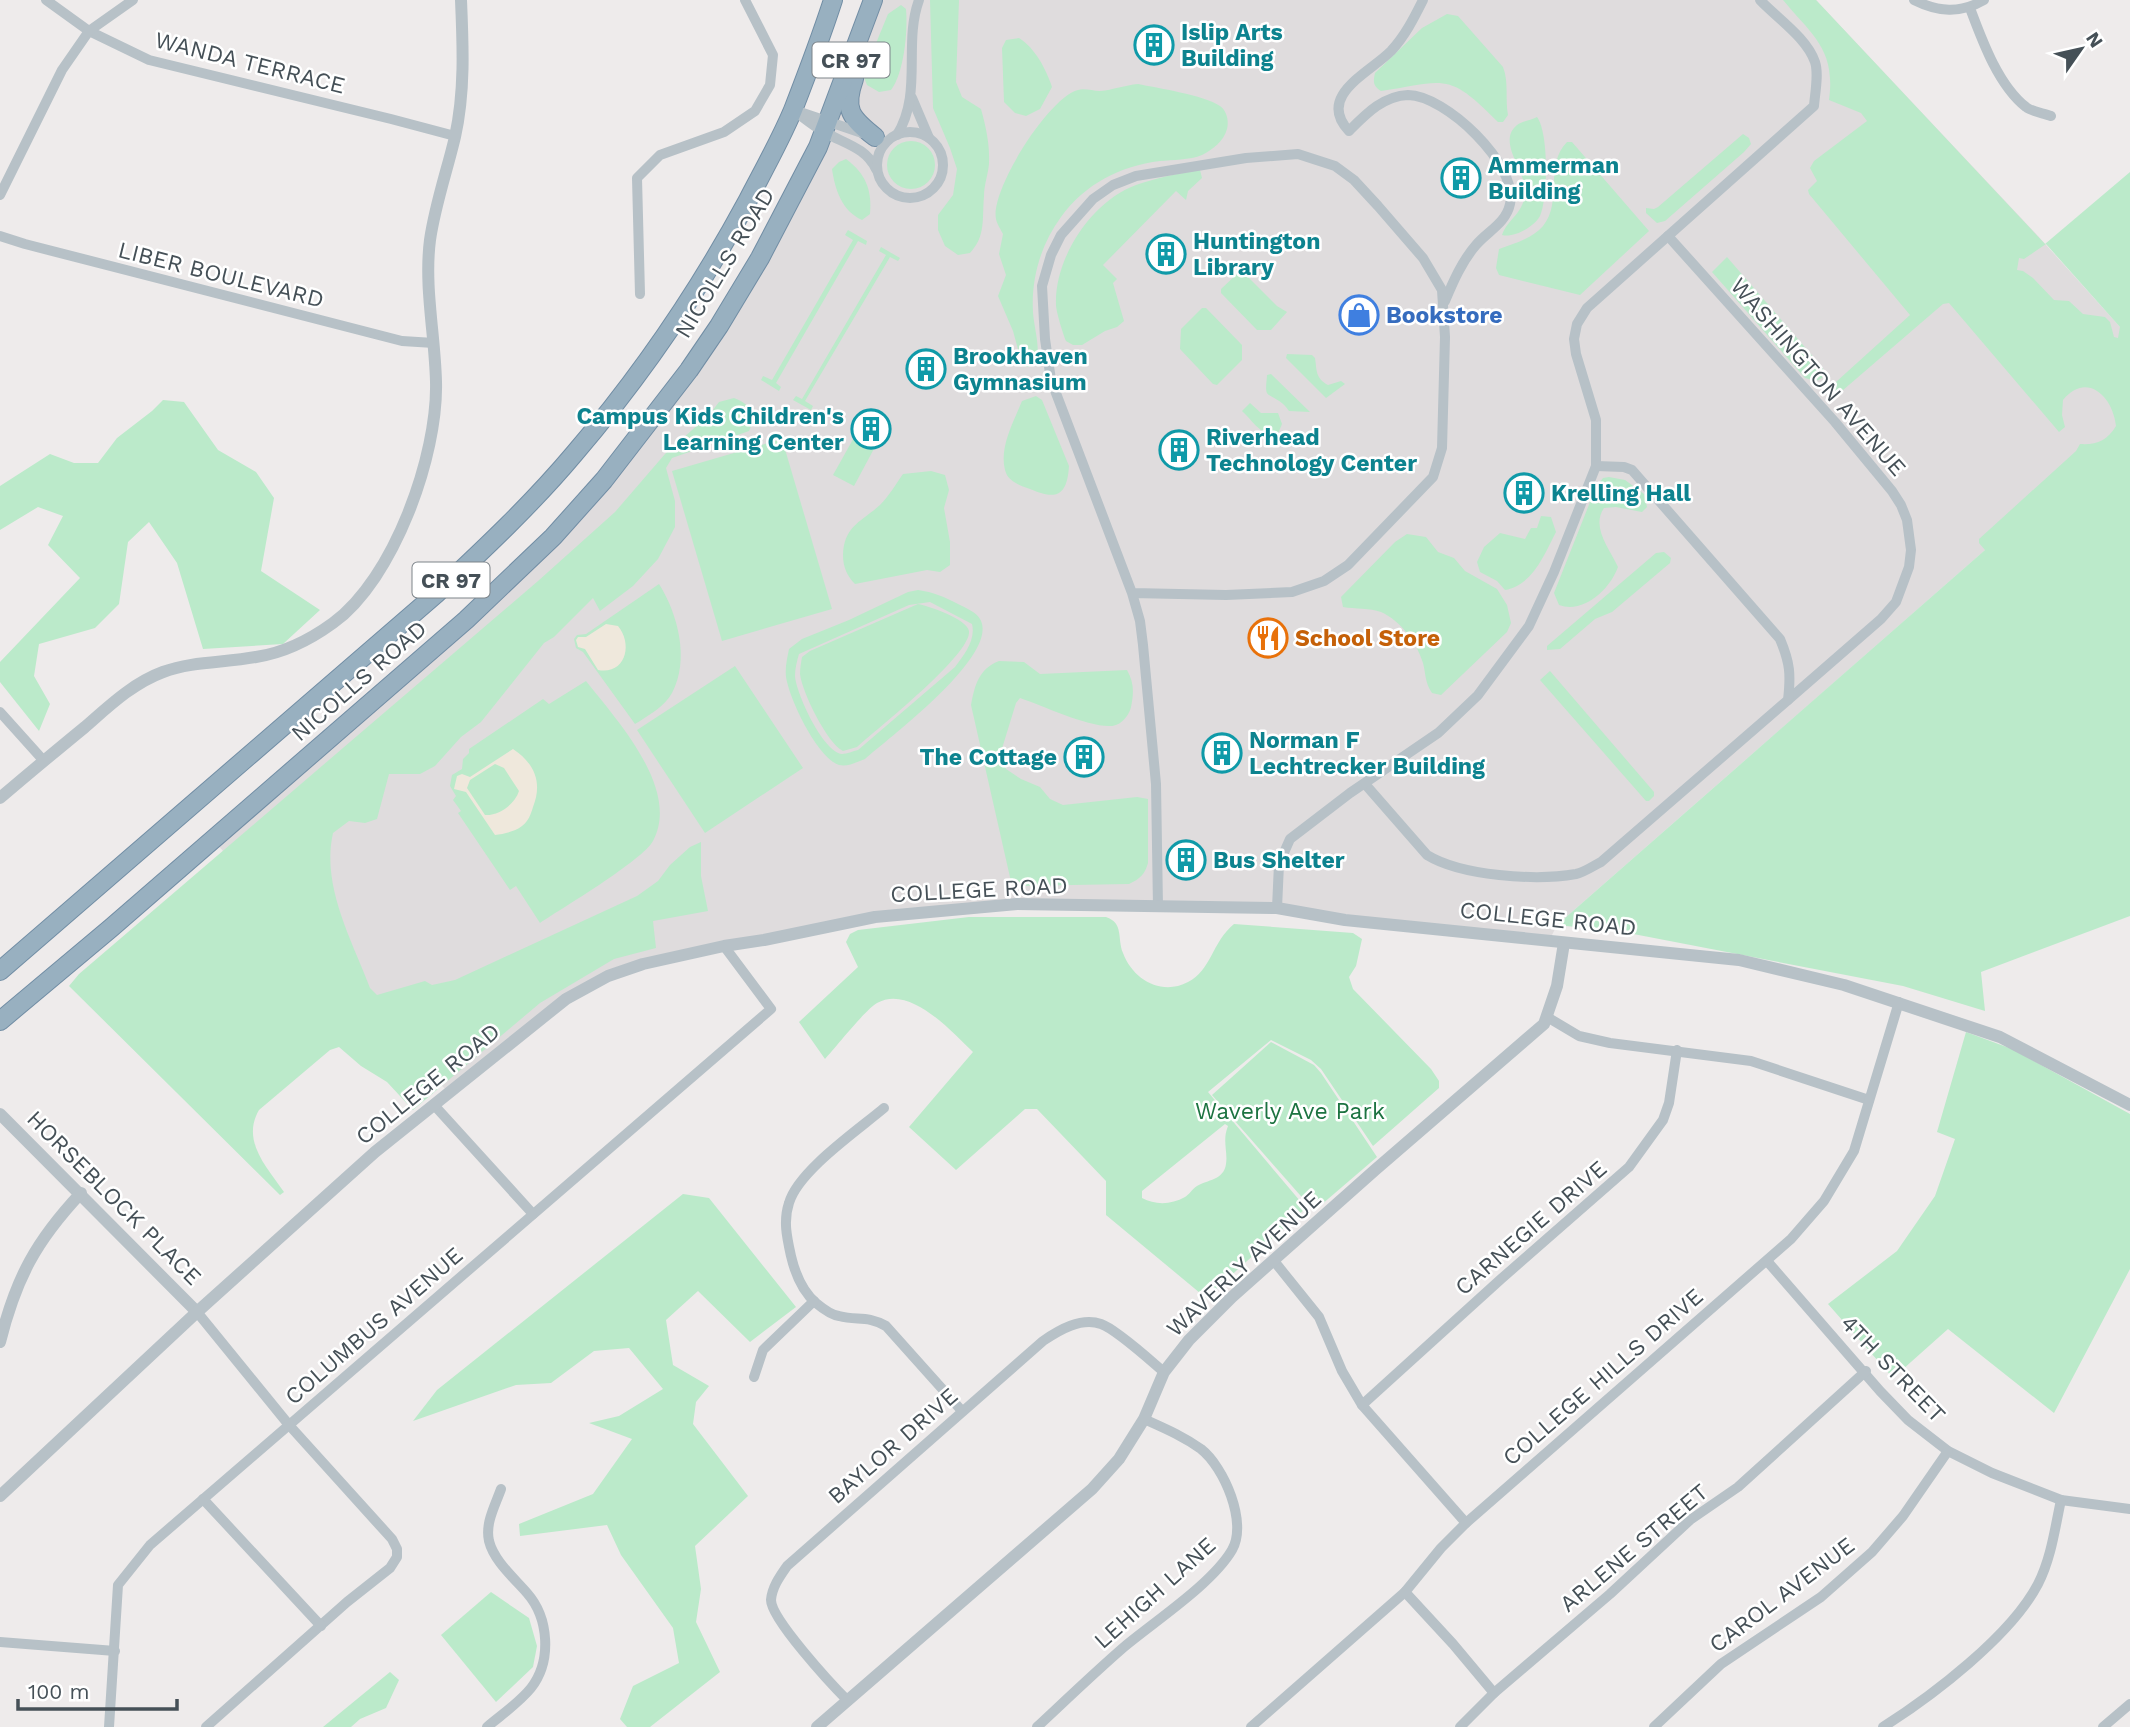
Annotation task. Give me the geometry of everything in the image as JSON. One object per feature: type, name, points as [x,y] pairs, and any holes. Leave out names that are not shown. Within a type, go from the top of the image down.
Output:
[{"type":"highway","name":"NICOLLS ROAD","points":[[0,971],[436,594],[493,541],[547,485],[625,392],[690,299],[743,209],[793,110],[833,0]]},
{"type":"highway","name":"NICOLLS ROAD","points":[[0,1021],[466,620],[543,546],[604,480],[660,411],[719,326],[778,226],[826,126],[873,0]]},
{"type":"highway","points":[[875,137],[856,121],[848,101],[882,0]]},
{"type":"highway","points":[[0,1032],[47,991],[111,928]]},
{"type":"street","name":"WANDA TERRACE","points":[[46,0],[89,31],[149,60],[455,136]]},
{"type":"street","points":[[0,195],[62,70],[89,31],[133,0]]},
{"type":"street","points":[[0,798],[124,694],[148,679],[176,668],[271,654],[311,637],[333,624],[365,592],[389,553],[422,474],[436,404],[428,281],[430,241],[455,136],[463,79],[461,0]]},
{"type":"street","points":[[640,294],[637,178],[660,155],[724,132],[755,111],[770,85],[773,55],[745,0]]},
{"type":"street","points":[[877,172],[878,155],[904,124],[912,97],[913,31],[919,0]]},
{"type":"street","points":[[1423,0],[1405,34],[1390,52],[1354,82],[1340,98],[1338,105],[1339,115],[1349,131],[1381,102],[1405,95],[1420,96],[1438,104],[1488,147],[1506,174],[1511,192],[1510,206],[1503,221],[1475,246],[1455,277],[1444,303]]},
{"type":"street","points":[[1278,908],[1279,864],[1290,839],[1438,733],[1478,695],[1529,626],[1554,572],[1596,466],[1596,420],[1574,339],[1577,324],[1587,308],[1814,106],[1816,64],[1803,39],[1783,24],[1760,0]]},
{"type":"street","points":[[1914,0],[1937,10],[1970,8],[1984,0]]},
{"type":"street","points":[[1970,8],[1983,44],[2000,77],[2026,108],[2051,116]]},
{"type":"street","points":[[793,110],[826,126],[864,152],[886,189],[904,198],[914,198],[932,190],[939,183],[943,163],[941,153],[929,138],[912,97]]},
{"type":"street","points":[[826,126],[875,137],[912,132],[929,138]]},
{"type":"street","points":[[1132,593],[1226,595],[1292,592],[1324,581],[1348,565],[1433,477],[1443,448],[1444,303],[1439,282],[1423,258],[1354,180],[1335,166],[1298,154],[1246,158],[1136,176],[1113,185],[1093,199],[1061,235],[1051,255],[1042,285],[1045,339],[1051,380],[1132,593],[1140,621],[1156,784],[1158,906]]},
{"type":"street","name":"LIBER BOULEVARD","points":[[0,236],[402,341],[434,343]]},
{"type":"street","name":"WASHINGTON AVENUE","points":[[1365,784],[1427,855],[1439,862],[1469,871],[1546,876],[1579,873],[1601,862],[1788,700],[1896,602],[1909,567],[1911,543],[1901,505],[1835,422],[1668,236]]},
{"type":"street","points":[[1596,466],[1632,470],[1780,639],[1789,659],[1791,676],[1788,700]]},
{"type":"street","points":[[0,712],[44,761]]},
{"type":"street","name":"COLLEGE ROAD","points":[[0,1496],[197,1312],[375,1152],[566,999],[608,976],[643,964],[875,917],[1017,905],[1278,908],[1345,919],[1739,960],[1844,985],[2000,1037],[2130,1105]]},
{"type":"street","name":"WAVERLY AVENUE","points":[[817,1727],[1092,1489],[1119,1459],[1144,1419],[1164,1372],[1189,1340],[1274,1261],[1544,1024],[1557,986],[1563,943]]},
{"type":"street","name":"COLUMBUS AVENUE","points":[[109,1727],[118,1585],[150,1545],[771,1009],[724,946]]},
{"type":"street","name":"COLLEGE HILLS DRIVE","points":[[1251,1727],[1405,1592],[1441,1548],[1466,1523],[1791,1239],[1824,1202],[1854,1151],[1899,1002]]},
{"type":"street","points":[[1546,1017],[1579,1036],[1610,1043],[1751,1061],[1869,1100]]},
{"type":"street","name":"CARNEGIE DRIVE","points":[[1362,1405],[1629,1167],[1663,1120],[1670,1103],[1677,1050]]},
{"type":"street","points":[[434,1105],[533,1214]]},
{"type":"street","points":[[884,1108],[806,1174],[793,1193],[788,1204],[787,1235],[794,1266],[804,1289],[814,1301],[838,1316],[869,1319],[886,1326],[962,1411]]},
{"type":"street","name":"HORSEBLOCK PLACE","points":[[0,1114],[197,1312]]},
{"type":"street","points":[[0,1342],[13,1297],[28,1262],[47,1233],[81,1194]]},
{"type":"street","points":[[1274,1261],[1319,1317],[1342,1371],[1362,1405],[1466,1523]]},
{"type":"street","name":"4TH STREET","points":[[1767,1261],[1908,1420],[1948,1451],[1992,1473],[2061,1500],[2130,1509]]},
{"type":"street","points":[[754,1377],[763,1350],[814,1301]]},
{"type":"street","points":[[197,1312],[289,1425],[392,1539],[397,1549],[397,1557],[390,1568],[206,1727]]},
{"type":"street","name":"BAYLOR DRIVE","points":[[848,1701],[776,1617],[771,1600],[774,1587],[787,1566],[1043,1340],[1060,1329],[1079,1323],[1101,1324],[1164,1372]]},
{"type":"street","name":"ARLENE STREET","points":[[1460,1727],[1494,1693],[1610,1594],[1690,1520],[1738,1488],[1866,1371]]},
{"type":"street","name":"LEHIGH LANE","points":[[1037,1727],[1124,1647],[1213,1572],[1233,1549],[1238,1526],[1233,1500],[1222,1476],[1204,1451],[1178,1434],[1144,1419]]},
{"type":"street","name":"CAROL AVENUE","points":[[1654,1727],[1721,1664],[1821,1597],[1872,1552],[1903,1516],[1948,1451]]},
{"type":"street","points":[[487,1727],[531,1687],[544,1657],[546,1639],[539,1611],[532,1598],[509,1573],[489,1542],[489,1519],[501,1489]]},
{"type":"street","points":[[203,1499],[321,1626]]},
{"type":"street","points":[[1884,1727],[1934,1692],[2017,1616],[2039,1582],[2048,1558],[2061,1500]]},
{"type":"street","points":[[1405,1592],[1494,1693]]},
{"type":"street","points":[[0,1642],[115,1651]]},
{"type":"street","points":[[2103,1727],[2130,1704]]},
{"type":"shaded area","points":[[873,0],[1816,0],[2130,338],[2130,423],[1557,925],[1549,941],[1277,908],[1017,904],[875,917],[643,964],[566,1000],[449,1093],[370,1012],[213,840],[578,509],[760,258]]},
{"type":"green space","points":[[930,0],[959,0],[956,82],[962,97],[981,109],[988,143],[989,164],[981,234],[970,253],[958,255],[945,246],[938,230],[938,215],[953,195],[957,169],[933,108]]},
{"type":"green space","points":[[1783,0],[1816,0],[2045,244],[2130,172],[2130,916],[1981,972],[1985,1011],[1903,986],[1623,932],[1557,925],[1985,550],[1979,539],[2076,451],[2080,444],[2101,441],[2116,426],[2114,415],[2104,397],[2090,388],[2081,388],[2063,400],[2062,415],[2065,427],[2059,432],[1949,303],[1943,304],[1835,397],[1828,397],[1826,391],[1910,315],[1809,194],[1808,190],[1817,181],[1810,168],[1814,161],[1867,121],[1861,113],[1829,100],[1829,68],[1825,55],[1812,34]],"holes":[[[2046,244],[2120,327],[2118,338],[2114,337],[2110,322],[2105,317],[2083,314],[2069,301],[2054,300],[2033,278],[2017,270],[2019,258],[2024,259]]]},
{"type":"green space","points":[[901,5],[906,9],[906,40],[902,63],[891,90],[879,92],[867,85],[863,75],[888,14]]},
{"type":"green space","points":[[1447,14],[1458,16],[1503,67],[1508,115],[1503,122],[1498,122],[1468,94],[1456,87],[1433,83],[1381,91],[1375,85],[1375,73],[1422,28]]},
{"type":"green space","points":[[1019,38],[1039,60],[1052,87],[1040,109],[1026,116],[1015,113],[1004,102],[1002,48],[1006,40]]},
{"type":"green space","points":[[1138,84],[1213,102],[1224,111],[1228,126],[1223,137],[1210,151],[1187,159],[1145,163],[1117,172],[1092,186],[1071,205],[1054,227],[1039,262],[1033,299],[1037,358],[1036,364],[1027,367],[1021,360],[1013,331],[998,296],[1006,275],[999,254],[1003,234],[996,219],[1002,188],[1024,146],[1052,109],[1066,96],[1080,89],[1100,91]]},
{"type":"green space","points":[[1537,117],[1544,137],[1545,151],[1543,207],[1540,216],[1529,228],[1512,235],[1502,235],[1522,206],[1525,192],[1522,175],[1511,148],[1511,132],[1517,125]]},
{"type":"green space","points":[[1743,134],[1749,138],[1751,144],[1744,152],[1665,221],[1657,223],[1646,213],[1646,208],[1658,207]]},
{"type":"green space","points":[[911,141],[928,148],[935,165],[928,182],[911,189],[894,182],[887,165],[894,148]]},
{"type":"green space","points":[[1567,142],[1572,142],[1649,231],[1580,295],[1499,275],[1496,268],[1499,249],[1534,234],[1549,216],[1556,161]]},
{"type":"green space","points":[[846,159],[863,177],[869,190],[870,214],[862,220],[849,211],[835,185],[832,169]]},
{"type":"green space","points":[[1200,170],[1202,178],[1188,191],[1186,200],[1176,191],[1103,265],[1117,279],[1113,283],[1124,321],[1082,345],[1073,345],[1066,341],[1056,308],[1057,287],[1061,269],[1079,233],[1105,204],[1120,193],[1136,185]]},
{"type":"green space","points":[[848,230],[867,241],[866,245],[858,241],[776,383],[781,387],[779,391],[761,380],[763,376],[772,380],[853,240],[845,235]]},
{"type":"green space","points":[[881,247],[900,258],[898,261],[890,257],[805,401],[813,406],[811,410],[793,400],[796,396],[802,399],[886,255],[879,251]]},
{"type":"green space","points":[[1727,257],[1822,367],[1822,378],[1816,381],[1805,378],[1712,272]]},
{"type":"green space","points":[[1239,272],[1243,272],[1277,306],[1287,312],[1271,330],[1257,330],[1221,293],[1221,289]]},
{"type":"green space","points":[[1202,308],[1206,308],[1242,345],[1242,360],[1217,385],[1180,349],[1181,329]]},
{"type":"green space","points":[[1287,354],[1312,355],[1319,377],[1324,382],[1328,385],[1341,381],[1345,384],[1326,398],[1286,358]]},
{"type":"green space","points":[[1271,374],[1310,412],[1289,411],[1268,394],[1267,375]]},
{"type":"green space","points":[[1036,396],[1042,400],[1069,466],[1063,490],[1053,495],[1018,484],[1005,470],[1006,443],[1022,401]]},
{"type":"green space","points":[[734,398],[749,407],[753,414],[749,431],[672,458],[666,468],[675,501],[675,527],[658,559],[633,586],[600,611],[593,598],[554,637],[544,643],[481,722],[461,737],[435,766],[420,774],[389,774],[377,819],[365,823],[349,821],[333,833],[330,853],[331,873],[340,912],[370,988],[377,995],[425,981],[432,985],[455,980],[637,896],[658,881],[670,865],[690,847],[701,842],[701,876],[708,911],[653,921],[656,948],[614,959],[540,1003],[413,1110],[387,1082],[361,1066],[339,1047],[330,1050],[259,1110],[254,1121],[253,1132],[258,1153],[284,1192],[280,1195],[69,986],[79,974],[538,581],[615,512],[665,454],[709,415],[719,402]]},
{"type":"green space","points":[[163,400],[184,402],[218,450],[256,472],[274,498],[261,571],[320,610],[283,644],[203,649],[177,563],[149,522],[128,542],[119,604],[95,628],[39,644],[34,676],[50,704],[39,731],[0,682],[0,662],[80,578],[48,545],[63,516],[38,507],[0,530],[0,486],[50,454],[74,463],[98,463],[117,438]]},
{"type":"green space","points":[[1250,403],[1261,413],[1278,413],[1282,424],[1277,436],[1262,431],[1242,411]]},
{"type":"green space","points":[[856,434],[876,445],[854,486],[833,475]]},
{"type":"green space","points":[[782,439],[832,609],[722,641],[672,471]]},
{"type":"green space","points":[[931,471],[945,475],[949,490],[944,508],[950,542],[950,565],[940,572],[927,570],[855,584],[846,571],[843,559],[844,545],[850,531],[883,501],[903,474]]},
{"type":"green space","points":[[1603,478],[1625,480],[1644,494],[1647,507],[1642,512],[1616,507],[1604,508],[1600,515],[1600,530],[1618,567],[1609,583],[1595,598],[1578,606],[1559,605],[1554,593],[1596,487]]},
{"type":"green space","points":[[1541,516],[1551,517],[1556,532],[1530,576],[1515,587],[1505,590],[1497,581],[1480,572],[1477,562],[1484,547],[1500,533],[1525,539],[1531,528],[1537,528]]},
{"type":"green space","points":[[1407,534],[1426,537],[1438,552],[1454,558],[1465,571],[1497,589],[1507,605],[1511,623],[1507,632],[1441,695],[1432,693],[1417,648],[1395,621],[1381,612],[1343,607],[1341,597],[1395,542]]},
{"type":"green space","points":[[1664,552],[1671,558],[1670,563],[1612,612],[1595,619],[1560,649],[1547,650],[1547,646],[1656,553]]},
{"type":"green space","points":[[659,584],[676,623],[681,652],[680,666],[669,698],[635,724],[583,652],[576,648],[574,639],[577,635],[586,634]]},
{"type":"green space","points":[[918,590],[934,593],[970,610],[980,619],[982,634],[974,653],[940,694],[865,759],[849,765],[839,765],[813,740],[792,699],[786,677],[789,649],[802,639]],"holes":[[[930,602],[972,624],[971,641],[955,667],[858,750],[842,754],[835,751],[819,733],[805,708],[797,684],[795,673],[799,654],[909,605]]]},
{"type":"green space","points":[[918,604],[962,622],[969,631],[966,642],[940,673],[902,708],[857,747],[843,751],[830,738],[810,704],[800,674],[802,657],[810,651]]},
{"type":"green space","points":[[999,661],[1024,662],[1040,674],[1127,670],[1133,697],[1130,710],[1120,723],[1109,726],[1088,723],[1020,698],[1016,703],[1000,755],[1006,769],[1040,787],[1050,799],[1063,805],[1137,797],[1148,799],[1148,863],[1144,873],[1136,880],[1129,884],[1012,886],[971,705],[982,673]]},
{"type":"green space","points":[[735,666],[803,768],[705,833],[637,730]]},
{"type":"green space","points":[[1550,671],[1654,792],[1649,801],[1646,801],[1540,680]]},
{"type":"green space","points":[[586,681],[641,756],[659,799],[659,821],[653,841],[634,860],[540,923],[516,886],[510,890],[458,813],[461,811],[453,800],[456,796],[450,786],[452,775],[462,769],[463,759],[469,749],[543,699],[549,704]]},
{"type":"green space","points":[[969,917],[1106,917],[1118,927],[1123,953],[1134,971],[1150,983],[1168,987],[1178,986],[1196,977],[1234,924],[1353,933],[1362,939],[1356,966],[1349,977],[1353,989],[1431,1069],[1439,1081],[1439,1088],[1373,1146],[1321,1069],[1311,1060],[1271,1040],[1208,1092],[1306,1208],[1206,1298],[1106,1215],[1106,1181],[1037,1109],[1025,1109],[956,1170],[909,1127],[973,1052],[930,1013],[903,1000],[890,999],[877,1003],[825,1059],[799,1022],[858,967],[846,942],[850,934],[858,930]],"holes":[[[1225,1124],[1228,1126],[1225,1136],[1226,1164],[1219,1176],[1197,1186],[1174,1202],[1158,1203],[1142,1198],[1142,1191]]]},
{"type":"green space","points":[[1966,1032],[2012,1049],[2130,1114],[2130,1269],[2054,1413],[1948,1329],[1893,1378],[1828,1304],[1897,1251],[1935,1196],[1955,1139],[1937,1132]]},
{"type":"green space","name":"Waverly Ave Park","points":[[1271,1042],[1314,1065],[1377,1157],[1314,1211],[1212,1095]]},
{"type":"green space","points":[[683,1194],[709,1198],[796,1307],[750,1342],[698,1291],[666,1320],[673,1365],[709,1386],[696,1402],[693,1424],[748,1496],[695,1546],[701,1589],[696,1622],[720,1672],[650,1727],[627,1727],[620,1719],[633,1686],[679,1663],[673,1628],[621,1555],[607,1525],[520,1536],[519,1524],[593,1494],[632,1439],[589,1423],[619,1416],[663,1389],[629,1348],[594,1351],[551,1383],[516,1385],[413,1421],[437,1390]]},
{"type":"green space","points":[[491,1592],[529,1618],[537,1646],[533,1667],[496,1702],[441,1635]]},
{"type":"green space","points":[[390,1672],[399,1680],[386,1708],[360,1719],[351,1727],[323,1727]]},
{"type":"sand","points":[[606,624],[618,626],[623,633],[626,649],[621,663],[615,668],[598,670],[585,649],[578,647],[576,640]]},
{"type":"sand","points":[[513,749],[520,754],[531,767],[537,781],[536,798],[526,822],[516,830],[495,835],[466,792],[454,789],[457,776],[462,774],[470,777]],"holes":[[[495,764],[504,768],[519,791],[506,808],[496,814],[485,815],[467,788],[470,780]]]},
{"type":"place","name":"Islip Arts Building","points":[[1154,45]]},
{"type":"place","name":"Ammerman Building","points":[[1461,178]]},
{"type":"place","name":"Huntington Library","points":[[1166,254]]},
{"type":"place","name":"Bookstore","points":[[1359,315]]},
{"type":"place","name":"Brookhaven Gymnasium","points":[[926,369]]},
{"type":"place","name":"Campus Kids Children's Learning Center","points":[[871,429]]},
{"type":"place","name":"Riverhead Technology Center","points":[[1179,450]]},
{"type":"place","name":"Krelling Hall","points":[[1524,493]]},
{"type":"place","name":"School Store","points":[[1268,638]]},
{"type":"place","name":"Norman F Lechtrecker Building","points":[[1222,753]]},
{"type":"place","name":"The Cottage","points":[[1084,757]]},
{"type":"place","name":"Bus Shelter","points":[[1186,860]]}]
